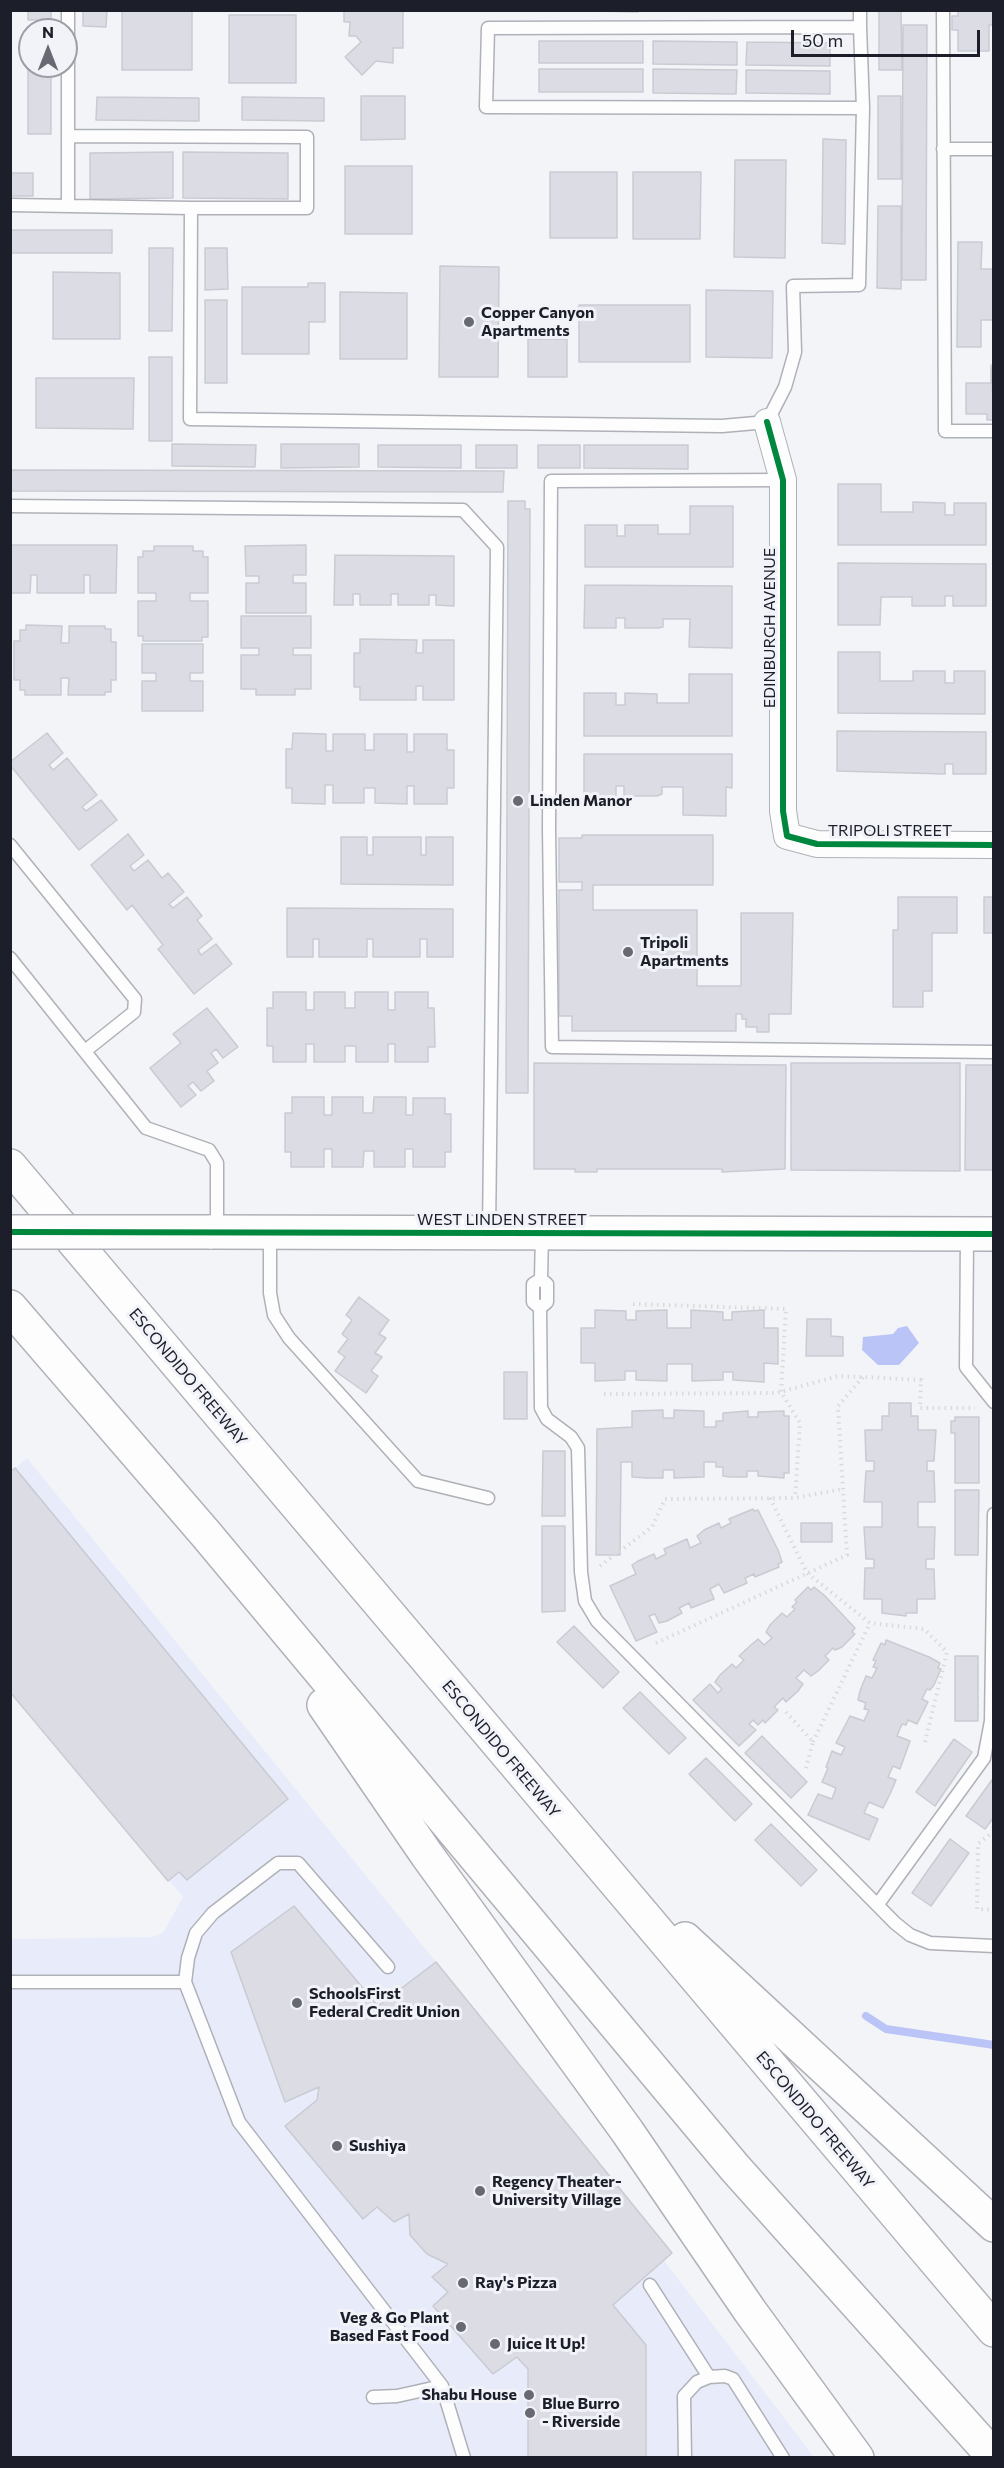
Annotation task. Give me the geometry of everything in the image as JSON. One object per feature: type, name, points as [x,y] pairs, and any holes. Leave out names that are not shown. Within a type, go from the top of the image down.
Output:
[{"type":"main road","name":"ESCONDIDO FREEWAY","points":[[10,1166],[993,2330]]},
{"type":"main road","name":"WEST LINDEN STREET","points":[[10,1232],[980,1234]]},
{"type":"main road","points":[[10,1307],[205,1533],[735,2168],[993,2457]]},
{"type":"main road","points":[[205,1533],[427,1855],[627,2131],[750,2311],[857,2457]]},
{"type":"main road","points":[[581,1844],[993,2225]]},
{"type":"street","name":"EDINBURGH AVENUE","points":[[767,422],[783,480],[783,812],[788,836]]},
{"type":"street","name":"TRIPOLI STREET","points":[[788,836],[817,844],[993,845]]},
{"type":"lane","points":[[68,10],[68,205]]},
{"type":"lane","points":[[191,208],[189,419],[722,426],[767,422],[785,387],[795,351],[793,286],[860,285],[863,108],[860,10]]},
{"type":"lane","points":[[943,10],[945,431],[993,431]]},
{"type":"lane","points":[[860,27],[488,28],[486,107],[863,108]]},
{"type":"lane","points":[[10,205],[307,208],[307,137],[68,136]]},
{"type":"lane","points":[[943,149],[993,149]]},
{"type":"lane","points":[[783,480],[551,481],[549,828],[552,1047],[993,1052]]},
{"type":"lane","points":[[10,506],[463,510],[497,547],[489,1233]]},
{"type":"lane","points":[[10,845],[135,999],[134,1012],[86,1051]]},
{"type":"lane","points":[[10,958],[146,1128],[209,1150],[218,1163],[213,1232]]},
{"type":"lane","points":[[270,1233],[270,1293],[274,1315],[289,1338],[418,1481],[488,1498]]},
{"type":"lane","points":[[542,1233],[541,1279],[547,1284],[547,1302],[540,1308],[541,1408],[547,1419],[571,1437],[578,1448],[581,1572],[585,1601],[597,1621],[910,1935],[930,1943],[993,1946]]},
{"type":"lane","points":[[980,1234],[966,1367],[988,1405]]},
{"type":"lane","points":[[878,1904],[984,1758],[991,1721],[993,1514]]},
{"type":"lane","points":[[388,1967],[298,1863],[278,1863],[213,1913],[196,1933],[188,1958],[185,1982],[239,2122],[442,2386],[464,2457]]},
{"type":"lane","points":[[10,1982],[185,1982]]},
{"type":"lane","points":[[650,2285],[709,2377]]},
{"type":"lane","points":[[685,2457],[684,2396],[697,2382],[709,2377],[725,2376],[733,2379],[783,2457]]},
{"type":"lane","points":[[373,2397],[397,2396],[442,2386]]},
{"type":"path","points":[[633,1304],[786,1309],[781,1392],[800,1423],[795,1498]]},
{"type":"path","points":[[604,1394],[781,1392],[838,1376],[921,1380],[920,1408],[988,1405]]},
{"type":"path","points":[[656,1643],[846,1555],[838,1406],[863,1377]]},
{"type":"path","points":[[600,1566],[652,1527],[664,1499],[795,1498],[843,1489]]},
{"type":"path","points":[[770,1498],[807,1573],[870,1623],[924,1629],[947,1652],[925,1742]]},
{"type":"path","points":[[806,1768],[813,1742],[870,1623]]},
{"type":"path","points":[[786,1712],[813,1742]]},
{"type":"path","points":[[993,1831],[978,1844],[977,1910],[993,1910]]},
{"type":"shaded area","points":[[27,1458],[436,1962],[814,2457],[11,2457],[10,1939],[152,1937],[163,1933],[183,1897],[11,1692],[11,1472]]},
{"type":"water","points":[[907,1326],[919,1343],[899,1365],[878,1365],[862,1350],[863,1337],[893,1334],[898,1328]]},
{"type":"building","points":[[28,10],[51,10],[51,18],[28,18]]},
{"type":"building","points":[[83,10],[107,10],[106,27],[83,26]]},
{"type":"building","points":[[122,10],[192,10],[192,70],[122,70]]},
{"type":"building","points":[[344,10],[403,10],[403,48],[393,48],[393,63],[376,61],[362,75],[345,57],[361,42],[356,36],[349,36],[350,22],[344,22]]},
{"type":"building","points":[[554,10],[638,10],[638,12]]},
{"type":"building","points":[[879,10],[901,10],[902,70],[879,70]]},
{"type":"building","points":[[958,10],[994,10],[994,25],[989,25],[989,51],[958,51],[958,30],[952,30],[952,16],[958,16]]},
{"type":"building","points":[[229,15],[296,15],[296,83],[229,83]]},
{"type":"building","points":[[903,25],[927,25],[926,280],[902,280]]},
{"type":"building","points":[[539,41],[643,41],[643,63],[539,63]]},
{"type":"building","points":[[653,41],[737,42],[737,65],[653,64]]},
{"type":"building","points":[[747,42],[830,43],[830,66],[746,65]]},
{"type":"building","points":[[539,69],[643,69],[643,92],[539,92]]},
{"type":"building","points":[[653,69],[737,70],[736,94],[653,93]]},
{"type":"building","points":[[746,70],[830,71],[830,94],[746,93]]},
{"type":"building","points":[[28,78],[51,78],[51,134],[28,134]]},
{"type":"building","points":[[361,96],[405,96],[405,139],[361,140]]},
{"type":"building","points":[[878,96],[901,96],[901,179],[878,179]]},
{"type":"building","points":[[97,97],[199,98],[199,121],[96,120]]},
{"type":"building","points":[[242,97],[324,98],[324,121],[242,120]]},
{"type":"building","points":[[823,139],[846,140],[845,244],[822,243]]},
{"type":"building","points":[[173,152],[173,198],[90,199],[90,153]]},
{"type":"building","points":[[183,152],[288,153],[288,199],[183,198]]},
{"type":"building","points":[[735,160],[786,160],[785,258],[734,257]]},
{"type":"building","points":[[345,166],[412,166],[412,234],[345,234]]},
{"type":"building","points":[[550,172],[617,172],[617,238],[550,238]]},
{"type":"building","points":[[633,172],[701,172],[700,239],[633,239]]},
{"type":"building","points":[[10,173],[33,173],[33,196],[10,196]]},
{"type":"building","points":[[878,206],[901,206],[901,289],[877,288]]},
{"type":"building","points":[[10,230],[112,230],[112,253],[10,253]]},
{"type":"building","points":[[958,242],[982,242],[981,269],[994,269],[994,320],[981,320],[981,347],[957,347]]},
{"type":"building","points":[[149,248],[173,248],[172,331],[149,331]]},
{"type":"building","points":[[205,248],[227,248],[228,289],[205,290]]},
{"type":"building","name":"Copper Canyon Apartments","points":[[440,266],[499,267],[498,377],[439,377]]},
{"type":"building","points":[[53,272],[120,273],[120,339],[53,339]]},
{"type":"building","points":[[308,283],[325,283],[325,322],[309,322],[309,354],[242,354],[242,287],[308,287]]},
{"type":"building","points":[[706,290],[773,291],[772,358],[706,357]]},
{"type":"building","points":[[340,292],[407,293],[407,359],[340,359]]},
{"type":"building","points":[[205,300],[227,300],[227,383],[205,383]]},
{"type":"building","name":"Copper Canyon Apartments","points":[[579,305],[690,305],[690,362],[579,362]]},
{"type":"building","name":"Copper Canyon Apartments","points":[[528,339],[567,339],[567,377],[528,377]]},
{"type":"building","points":[[149,357],[172,357],[172,441],[149,441]]},
{"type":"building","points":[[991,365],[994,420],[987,420],[987,414],[966,414],[966,383],[991,383]]},
{"type":"building","points":[[36,378],[134,378],[133,429],[36,428]]},
{"type":"building","points":[[172,444],[256,445],[255,467],[172,466]]},
{"type":"building","points":[[281,444],[359,444],[359,467],[281,468]]},
{"type":"building","points":[[378,445],[461,445],[461,468],[378,467]]},
{"type":"building","points":[[476,445],[517,445],[517,468],[476,468]]},
{"type":"building","points":[[538,445],[580,445],[580,468],[538,468]]},
{"type":"building","points":[[584,445],[688,445],[688,469],[584,468]]},
{"type":"building","points":[[10,470],[504,471],[503,492],[10,491]]},
{"type":"building","points":[[838,484],[881,484],[881,512],[913,512],[913,502],[945,503],[945,515],[954,515],[954,503],[986,503],[986,545],[838,545]]},
{"type":"building","name":"Linden Manor","points":[[508,501],[525,501],[525,509],[530,509],[528,1093],[506,1093]]},
{"type":"building","points":[[690,506],[733,506],[733,567],[585,567],[585,525],[617,525],[617,536],[625,536],[625,525],[658,525],[658,534],[690,534]]},
{"type":"building","points":[[10,545],[117,545],[116,593],[90,593],[90,575],[84,575],[84,593],[37,593],[37,575],[31,575],[30,593],[10,593]]},
{"type":"building","points":[[306,545],[306,575],[293,575],[293,583],[306,583],[306,613],[246,613],[246,583],[259,583],[259,576],[246,576],[245,546]]},
{"type":"building","points":[[154,546],[193,546],[193,551],[203,551],[203,557],[208,557],[208,593],[190,593],[190,601],[208,601],[208,637],[202,637],[202,641],[143,641],[143,636],[138,636],[138,601],[156,601],[156,593],[138,593],[138,557],[143,557],[143,551],[154,551]]},
{"type":"building","points":[[335,555],[454,556],[454,606],[436,605],[436,595],[429,595],[429,605],[398,605],[398,594],[391,594],[391,605],[360,605],[360,594],[353,594],[353,605],[334,605]]},
{"type":"building","points":[[838,563],[986,564],[986,606],[953,606],[953,596],[945,596],[945,606],[912,606],[912,597],[881,597],[880,625],[838,625]]},
{"type":"building","points":[[585,585],[732,586],[732,648],[689,647],[690,619],[663,619],[663,627],[658,628],[625,628],[625,618],[616,618],[616,628],[584,628]]},
{"type":"building","points":[[241,616],[311,616],[311,648],[293,648],[293,655],[311,655],[311,689],[295,689],[295,695],[256,695],[256,689],[241,689],[241,655],[259,655],[259,648],[241,648]]},
{"type":"building","points":[[26,625],[62,626],[61,643],[69,643],[69,626],[105,626],[105,629],[111,629],[111,642],[116,642],[116,680],[111,680],[111,692],[105,692],[105,695],[68,695],[69,678],[61,678],[61,695],[25,695],[25,690],[20,690],[20,680],[14,680],[14,641],[20,641],[20,630],[26,630]]},
{"type":"building","points":[[360,639],[417,640],[416,653],[423,653],[423,640],[454,640],[454,700],[423,700],[423,686],[416,686],[416,700],[360,700],[360,687],[354,687],[354,653],[360,653]]},
{"type":"building","points":[[142,644],[203,644],[203,673],[190,673],[190,681],[203,681],[203,711],[142,711],[142,681],[156,681],[156,673],[142,673]]},
{"type":"building","points":[[838,652],[880,652],[880,681],[913,681],[913,671],[945,671],[945,683],[954,683],[954,671],[985,671],[985,714],[838,713]]},
{"type":"building","points":[[689,674],[732,674],[732,736],[584,736],[584,693],[616,693],[616,705],[625,705],[625,693],[657,694],[657,703],[689,703]]},
{"type":"building","points":[[837,731],[986,732],[986,774],[953,774],[953,764],[945,764],[945,774],[837,771]]},
{"type":"building","points":[[47,733],[63,753],[49,765],[53,770],[67,758],[97,795],[82,807],[86,811],[101,800],[117,820],[79,850],[10,765],[10,762]]},
{"type":"building","points":[[293,733],[326,734],[326,751],[333,751],[333,734],[365,734],[365,750],[374,750],[374,734],[407,734],[407,752],[414,752],[414,734],[447,734],[447,750],[454,750],[454,788],[447,788],[447,804],[414,804],[414,786],[407,786],[407,804],[375,803],[375,788],[364,788],[364,803],[333,803],[333,785],[325,785],[325,804],[292,803],[292,788],[286,788],[286,749],[292,749]]},
{"type":"building","points":[[584,754],[732,754],[732,788],[726,787],[726,816],[683,815],[683,787],[662,787],[662,794],[657,796],[624,796],[624,786],[616,786],[616,796],[584,796]]},
{"type":"building","points":[[128,834],[144,855],[130,866],[134,871],[148,860],[162,878],[168,873],[184,892],[169,904],[173,908],[187,897],[202,916],[197,920],[212,939],[198,950],[201,955],[216,944],[232,964],[194,994],[158,949],[163,945],[132,905],[127,910],[91,865]]},
{"type":"building","name":"Tripoli Apartments","points":[[582,835],[713,835],[713,885],[593,885],[593,910],[697,910],[697,986],[741,986],[741,913],[793,913],[791,1014],[769,1014],[769,1032],[757,1032],[757,1027],[746,1027],[746,1019],[742,1019],[742,1014],[736,1014],[736,1031],[572,1031],[572,1016],[559,1016],[559,890],[582,890],[582,882],[559,882],[559,838],[582,838]]},
{"type":"building","points":[[341,837],[367,837],[367,855],[373,855],[373,837],[421,837],[421,855],[426,855],[426,837],[453,837],[453,885],[341,884]]},
{"type":"building","points":[[898,897],[957,897],[957,933],[932,933],[932,991],[923,991],[923,1007],[893,1007],[893,930],[898,930]]},
{"type":"building","points":[[984,897],[994,897],[994,933],[984,933]]},
{"type":"building","points":[[287,908],[453,909],[453,957],[427,957],[427,939],[420,939],[420,957],[373,957],[373,939],[367,939],[367,957],[319,957],[319,939],[313,939],[313,957],[287,957]]},
{"type":"building","points":[[273,992],[306,992],[306,1010],[314,1010],[314,992],[345,992],[345,1008],[355,1008],[355,992],[388,992],[388,1010],[395,1010],[395,992],[428,992],[428,1008],[434,1008],[435,1047],[428,1047],[428,1062],[395,1062],[395,1044],[388,1044],[388,1062],[356,1062],[356,1046],[345,1046],[345,1062],[314,1062],[314,1044],[306,1044],[306,1062],[273,1062],[273,1046],[267,1046],[267,1008],[273,1008]]},
{"type":"building","points":[[207,1008],[238,1047],[223,1058],[216,1049],[211,1053],[218,1063],[207,1071],[214,1081],[201,1091],[193,1082],[188,1086],[196,1095],[181,1107],[150,1068],[181,1043],[173,1034]]},
{"type":"building","points":[[534,1063],[786,1065],[785,1169],[722,1172],[722,1169],[597,1169],[597,1172],[575,1172],[575,1169],[534,1169]]},
{"type":"building","points":[[791,1063],[960,1063],[960,1171],[791,1170]]},
{"type":"building","points":[[966,1065],[994,1065],[994,1170],[965,1170]]},
{"type":"building","points":[[292,1097],[324,1097],[324,1115],[332,1115],[332,1097],[363,1097],[363,1113],[373,1113],[374,1097],[406,1097],[406,1115],[413,1115],[413,1098],[445,1098],[445,1114],[451,1114],[451,1152],[445,1152],[445,1167],[413,1167],[413,1149],[405,1149],[405,1167],[374,1167],[374,1151],[364,1151],[363,1167],[332,1167],[332,1149],[324,1149],[324,1167],[291,1167],[291,1152],[285,1152],[285,1113],[292,1113]]},
{"type":"building","points":[[359,1297],[389,1320],[379,1334],[386,1338],[375,1353],[382,1357],[371,1371],[378,1376],[366,1393],[335,1371],[345,1357],[338,1352],[348,1339],[342,1334],[352,1320],[346,1315]]},
{"type":"building","points":[[595,1310],[626,1311],[626,1320],[636,1320],[636,1311],[667,1310],[667,1328],[691,1328],[691,1310],[723,1312],[723,1320],[732,1320],[732,1312],[764,1310],[764,1328],[778,1328],[778,1364],[764,1363],[764,1382],[733,1380],[733,1372],[723,1372],[723,1380],[692,1381],[692,1364],[667,1364],[667,1381],[636,1380],[636,1371],[625,1371],[625,1380],[595,1381],[595,1363],[581,1363],[581,1328],[595,1328]]},
{"type":"building","points":[[807,1319],[831,1319],[831,1336],[843,1337],[843,1356],[806,1356]]},
{"type":"building","points":[[504,1372],[527,1372],[527,1419],[504,1419]]},
{"type":"building","points":[[889,1403],[911,1403],[911,1416],[918,1416],[918,1430],[936,1430],[934,1461],[927,1461],[927,1471],[934,1471],[935,1502],[918,1502],[918,1527],[935,1527],[934,1559],[926,1559],[926,1569],[934,1569],[935,1599],[917,1599],[917,1613],[906,1613],[906,1616],[882,1613],[882,1599],[864,1599],[865,1568],[874,1568],[874,1559],[866,1559],[864,1527],[882,1527],[882,1502],[864,1502],[866,1471],[874,1471],[874,1461],[866,1461],[865,1430],[882,1430],[882,1416],[889,1416]]},
{"type":"building","points":[[663,1410],[663,1418],[674,1418],[674,1410],[704,1411],[704,1427],[716,1427],[716,1421],[723,1421],[723,1413],[748,1411],[748,1417],[758,1417],[758,1412],[784,1411],[784,1416],[789,1416],[789,1473],[784,1473],[784,1478],[758,1476],[758,1471],[747,1471],[747,1477],[723,1476],[723,1467],[716,1467],[716,1462],[704,1462],[704,1477],[674,1478],[674,1470],[663,1470],[663,1478],[647,1478],[632,1477],[632,1462],[621,1462],[620,1555],[596,1555],[597,1429],[632,1427],[632,1411]]},
{"type":"building","points":[[955,1417],[979,1417],[979,1483],[955,1483],[955,1433],[951,1433],[951,1421],[955,1421]]},
{"type":"building","points":[[543,1451],[565,1451],[565,1516],[542,1516]]},
{"type":"building","points":[[15,1468],[288,1799],[187,1880],[179,1872],[168,1881],[10,1692],[10,1472]]},
{"type":"building","points":[[955,1490],[979,1490],[978,1555],[955,1555]]},
{"type":"building","points":[[753,1509],[758,1510],[778,1550],[782,1562],[778,1564],[779,1567],[755,1577],[754,1574],[745,1578],[747,1583],[724,1593],[719,1584],[710,1589],[714,1599],[691,1608],[689,1603],[679,1608],[682,1613],[667,1621],[659,1623],[655,1614],[649,1616],[657,1632],[636,1641],[610,1586],[636,1574],[632,1565],[638,1561],[654,1554],[656,1559],[666,1554],[664,1549],[687,1539],[690,1548],[701,1543],[697,1536],[704,1530],[719,1523],[721,1528],[731,1523],[729,1519]]},
{"type":"building","points":[[801,1523],[832,1523],[832,1542],[801,1542]]},
{"type":"building","points":[[542,1526],[565,1526],[565,1611],[542,1612]]},
{"type":"building","points":[[808,1587],[811,1590],[814,1587],[824,1595],[855,1628],[852,1632],[855,1634],[842,1647],[835,1650],[833,1648],[825,1656],[829,1660],[811,1676],[804,1670],[796,1678],[803,1684],[798,1691],[786,1702],[783,1698],[774,1707],[778,1710],[765,1723],[763,1720],[758,1725],[753,1720],[749,1724],[756,1730],[739,1746],[693,1700],[710,1684],[718,1693],[722,1689],[715,1682],[720,1675],[732,1664],[736,1668],[744,1660],[739,1656],[758,1639],[764,1645],[772,1638],[766,1632],[770,1625],[782,1613],[787,1617],[795,1609],[792,1607],[797,1602],[795,1600]]},
{"type":"building","points":[[574,1626],[619,1672],[603,1688],[557,1642]]},
{"type":"building","points":[[886,1640],[929,1657],[940,1663],[938,1668],[941,1669],[934,1685],[930,1690],[927,1689],[922,1699],[928,1702],[917,1724],[908,1720],[906,1725],[902,1724],[897,1736],[910,1741],[900,1769],[893,1766],[888,1777],[896,1780],[883,1808],[869,1802],[864,1813],[878,1819],[869,1840],[808,1815],[818,1794],[832,1799],[836,1788],[822,1782],[828,1768],[826,1767],[832,1751],[841,1755],[845,1747],[836,1743],[850,1716],[864,1721],[869,1710],[864,1709],[866,1703],[858,1700],[860,1691],[866,1676],[872,1678],[877,1668],[873,1667],[876,1661],[873,1660],[881,1643],[885,1645]]},
{"type":"building","points":[[955,1656],[978,1656],[978,1721],[955,1721]]},
{"type":"building","points":[[640,1692],[686,1738],[669,1754],[623,1708]]},
{"type":"building","points":[[762,1736],[807,1782],[791,1798],[745,1753]]},
{"type":"building","points":[[954,1739],[972,1752],[935,1806],[916,1792]]},
{"type":"building","points":[[706,1758],[752,1804],[735,1821],[689,1774]]},
{"type":"building","points":[[994,1777],[994,1817],[985,1829],[966,1816]]},
{"type":"building","points":[[771,1824],[817,1870],[801,1886],[755,1840]]},
{"type":"building","points":[[950,1839],[969,1853],[931,1906],[912,1893]]},
{"type":"building","points":[[294,1906],[378,2006],[436,1962],[672,2253],[613,2305],[646,2345],[646,2458],[528,2458],[528,2369],[517,2357],[493,2374],[433,2306],[448,2292],[432,2277],[448,2264],[427,2254],[410,2235],[409,2214],[394,2222],[377,2207],[363,2219],[285,2126],[317,2100],[319,2087],[285,2102],[231,1952]]},
{"type":"waterway","points":[[866,2016],[886,2029],[994,2045]]},
{"type":"cycle path","points":[[767,422],[783,480],[783,811],[787,836],[817,844],[994,845]]},
{"type":"cycle path","points":[[10,1232],[994,1234]]},
{"type":"place","name":"Copper Canyon Apartments","points":[[469,322]]},
{"type":"place","name":"Linden Manor","points":[[518,801]]},
{"type":"place","name":"Tripoli Apartments","points":[[628,952]]},
{"type":"place","name":"SchoolsFirst Federal Credit Union","points":[[297,2003]]},
{"type":"place","name":"Sushiya","points":[[337,2146]]},
{"type":"place","name":"Regency Theater- University Village","points":[[480,2191]]},
{"type":"place","name":"Ray's Pizza","points":[[463,2283]]},
{"type":"place","name":"Veg & Go Plant Based Fast Food","points":[[461,2327]]},
{"type":"place","name":"Juice It Up!","points":[[495,2344]]},
{"type":"place","name":"Shabu House","points":[[529,2395]]},
{"type":"place","name":"Blue Burro - Riverside","points":[[530,2413]]}]
